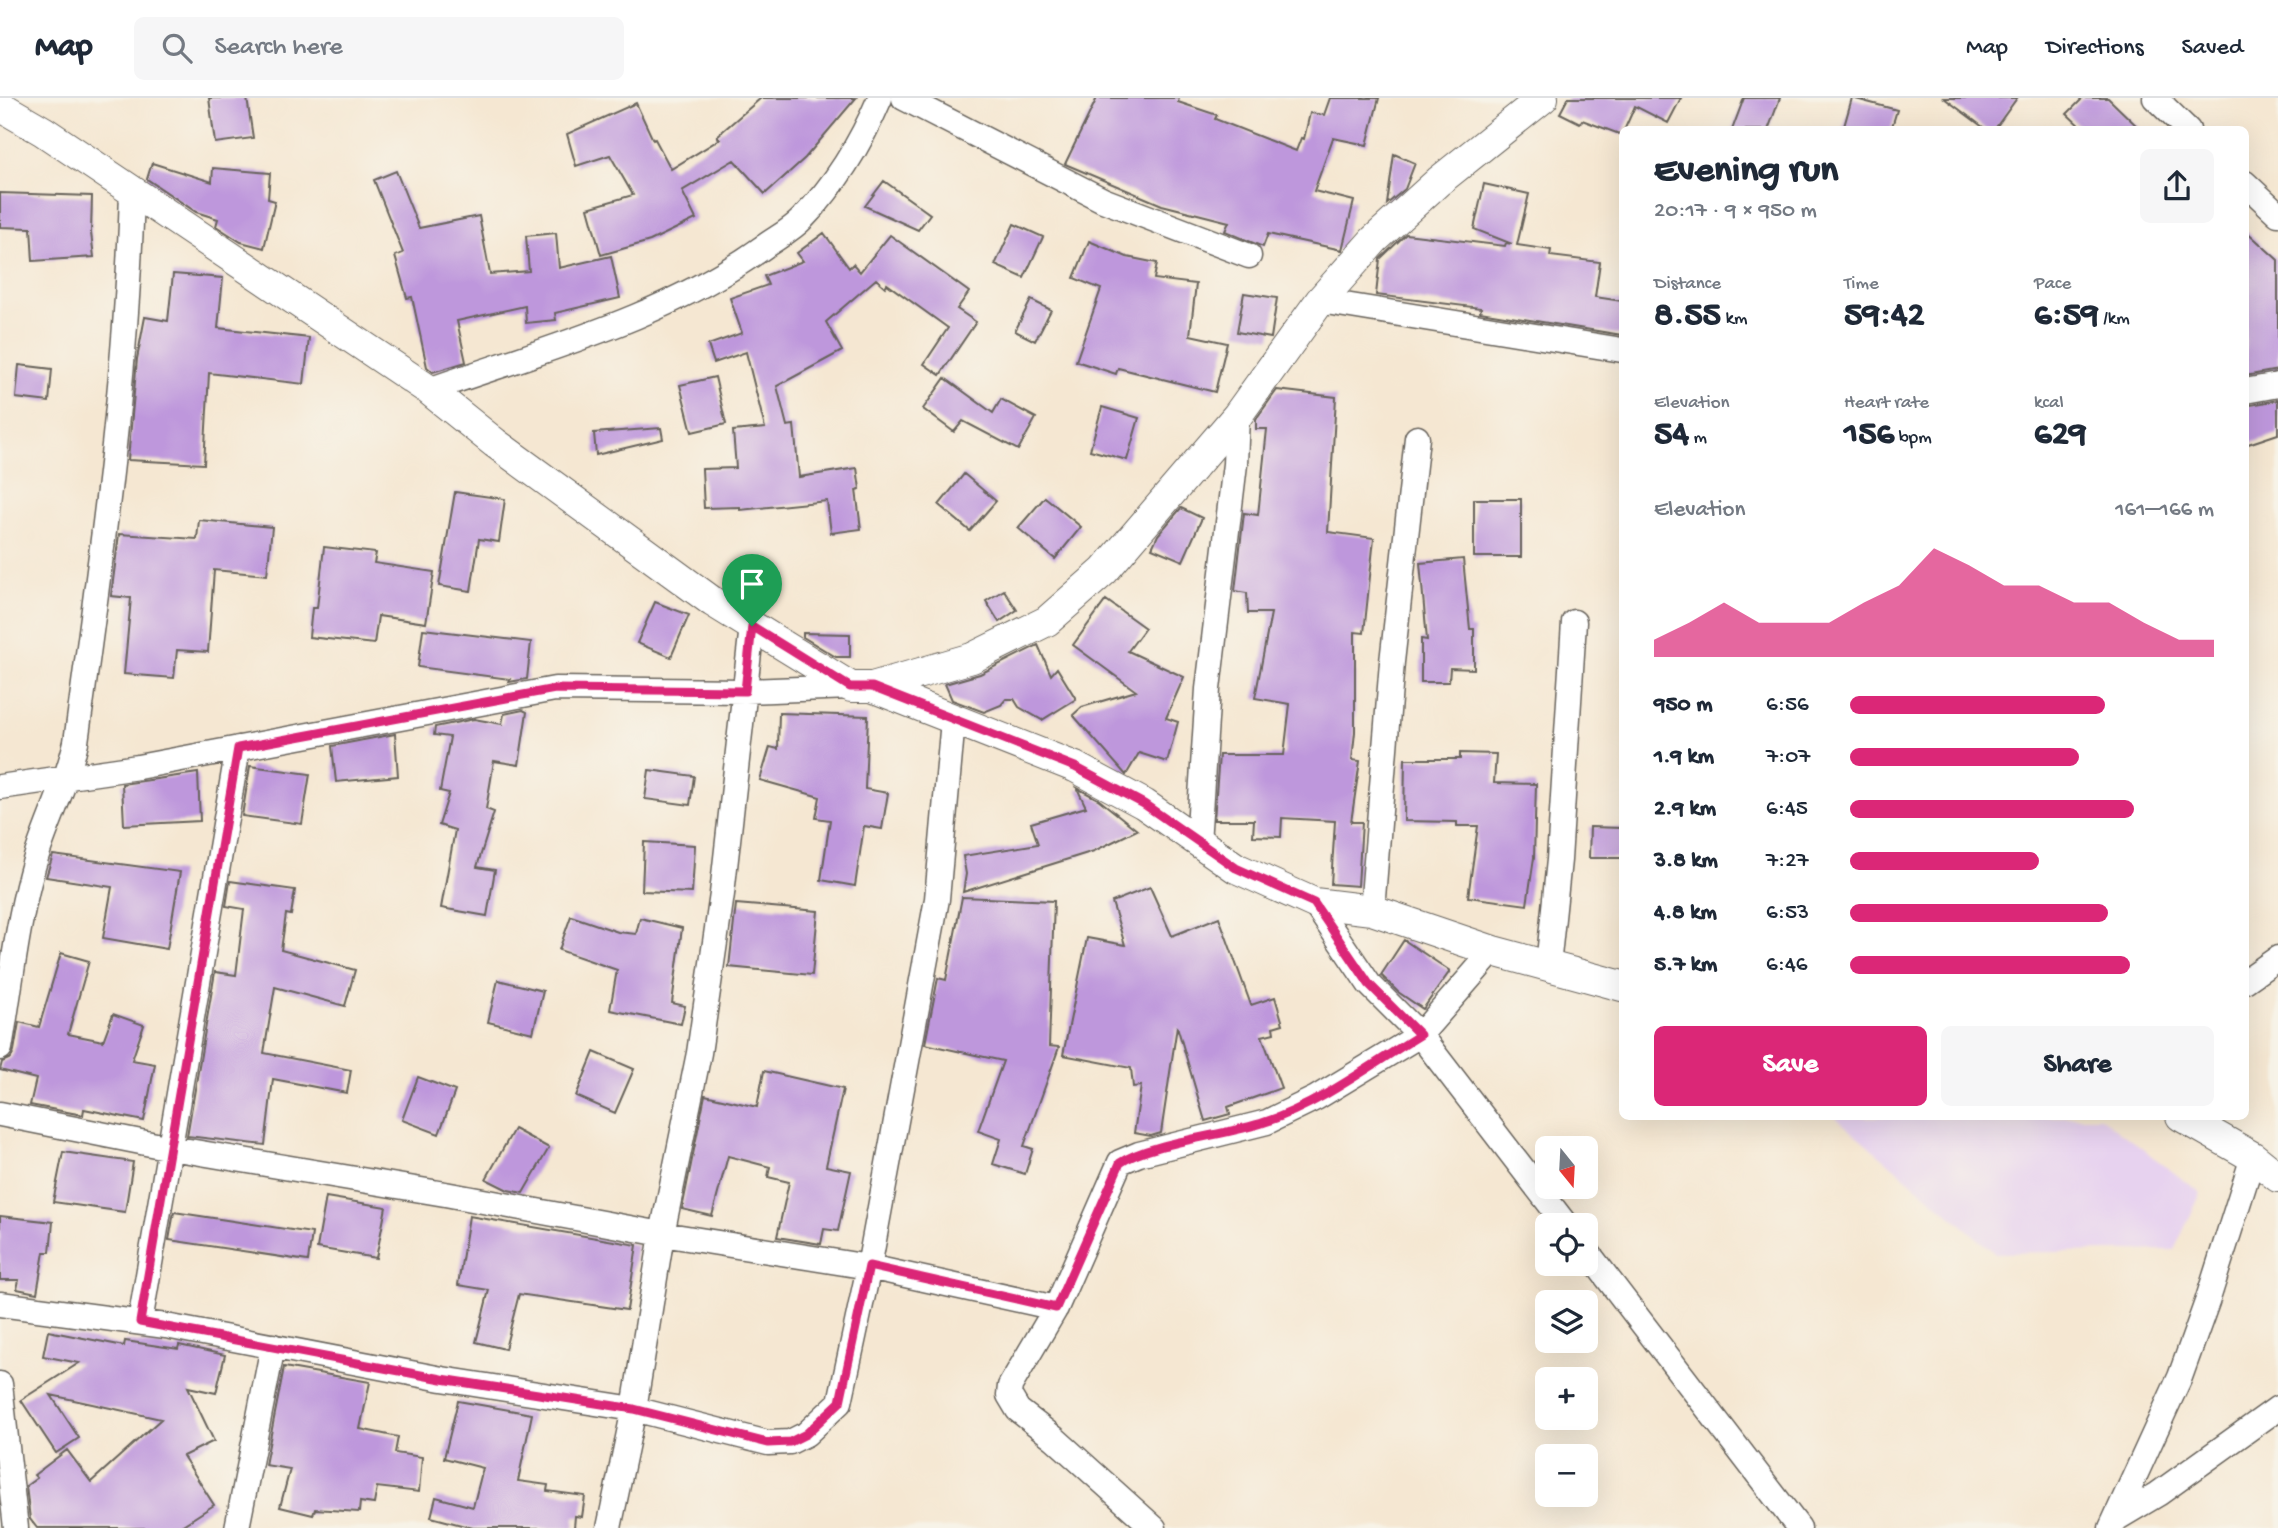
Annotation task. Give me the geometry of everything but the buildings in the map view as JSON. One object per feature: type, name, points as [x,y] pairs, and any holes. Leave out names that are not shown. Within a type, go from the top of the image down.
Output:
[{"type":"street","points":[[429,390],[615,324],[683,295],[744,261],[801,220],[839,178],[866,132],[880,98]]},
{"type":"street","points":[[904,98],[1103,200],[1249,256]]},
{"type":"street","points":[[0,787],[238,748],[555,689],[745,691],[861,687],[972,658],[1047,621],[1104,571],[1237,416],[1320,301],[1374,240],[1439,181],[1543,98]]},
{"type":"street","points":[[2155,98],[2184,126]]},
{"type":"street","points":[[0,106],[43,131],[429,390],[495,443],[752,626],[861,687],[1075,767],[1144,804],[1236,868],[1314,903],[1372,910],[1493,951],[1619,985]]},
{"type":"street","points":[[2249,187],[2278,214]]},
{"type":"street","points":[[0,1048],[30,877],[39,845],[68,776],[91,635],[129,310],[132,193]]},
{"type":"street","points":[[1320,301],[1619,351]]},
{"type":"street","points":[[2249,390],[2278,385]]},
{"type":"street","points":[[1198,843],[1208,689],[1237,416]]},
{"type":"street","points":[[1372,910],[1392,662],[1417,438]]},
{"type":"street","points":[[1548,966],[1559,860],[1574,622]]},
{"type":"street","points":[[609,1528],[634,1409],[662,1234],[699,1053],[722,894],[752,626]]},
{"type":"street","points":[[0,1304],[140,1322],[442,1379],[634,1409],[768,1443],[790,1442],[806,1434],[840,1402],[869,1266],[937,898],[953,720]]},
{"type":"street","points":[[140,1322],[238,748]]},
{"type":"street","points":[[1314,903],[1369,984],[1420,1035],[1557,1213]]},
{"type":"street","points":[[1154,1528],[1013,1404],[1010,1386],[1056,1308],[1120,1163],[1147,1152],[1267,1122],[1316,1098],[1420,1035],[1493,951]]},
{"type":"street","points":[[2249,978],[2278,958]]},
{"type":"street","points":[[0,1114],[171,1148],[662,1234],[869,1266],[1056,1308]]},
{"type":"street","points":[[2188,1120],[2252,1157],[2278,1177]]},
{"type":"street","points":[[2113,1523],[2179,1377],[2207,1302],[2252,1157]]},
{"type":"street","points":[[1598,1266],[1799,1528]]},
{"type":"street","points":[[237,1528],[272,1346]]},
{"type":"street","points":[[0,1384],[16,1528]]},
{"type":"street","points":[[2113,1523],[2278,1408]]},
{"type":"shaded area","points":[[1839,1120],[2104,1120],[2201,1193],[2174,1250],[1995,1253]]},
{"type":"route","points":[[752,626],[850,687],[872,687],[1075,767],[1144,804],[1236,868],[1314,903],[1369,984],[1420,1035],[1316,1098],[1267,1122],[1129,1157],[1120,1163],[1056,1308],[869,1266],[840,1402],[806,1434],[790,1442],[768,1443],[634,1409],[442,1379],[140,1322],[238,748],[555,689],[700,688],[745,691],[752,626]]}]
